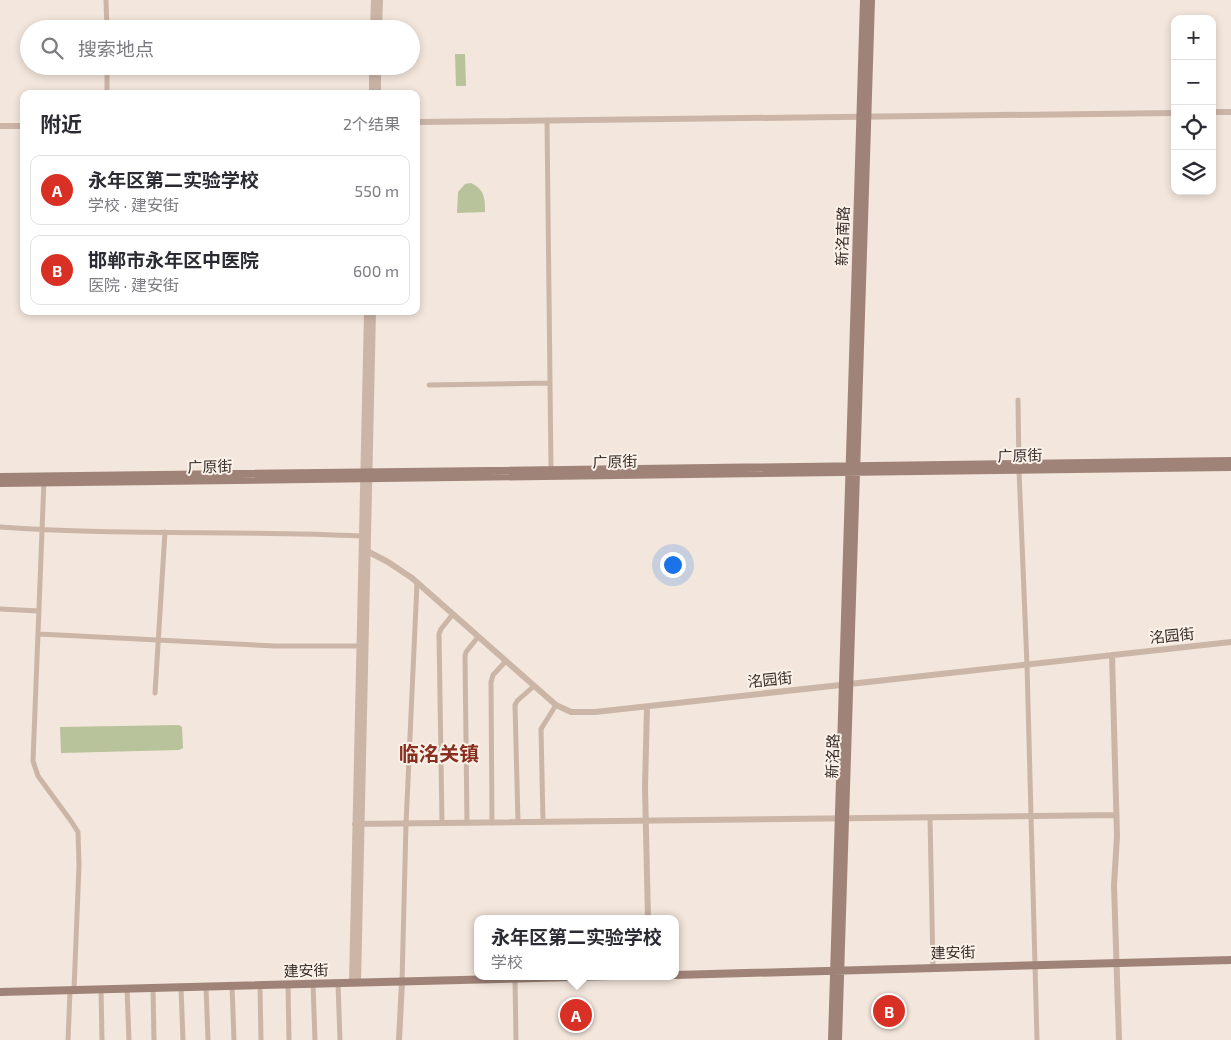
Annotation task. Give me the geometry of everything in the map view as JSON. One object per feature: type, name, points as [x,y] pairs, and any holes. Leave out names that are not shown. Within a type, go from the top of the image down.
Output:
[{"type":"main road","name":"新洺南路","points":[[864,0],[864,117]]},
{"type":"main road","name":"新洺南路","points":[[853,469],[864,117],[871,0]]},
{"type":"main road","name":"广原街","points":[[0,482],[44,479],[1019,467],[1231,462]]},
{"type":"main road","name":"广原街","points":[[1019,467],[1231,467]]},
{"type":"main road","name":"广原街","points":[[366,476],[551,470],[853,469]]},
{"type":"main road","name":"新洺路","points":[[832,1040],[837,970],[853,469]]},
{"type":"main road","name":"广原街","points":[[0,476],[44,479]]},
{"type":"main road","name":"建安街","points":[[679,974],[1231,960]]},
{"type":"main road","name":"新洺路","points":[[837,970],[838,1040]]},
{"type":"main road","name":"建安街","points":[[0,992],[477,980]]},
{"type":"street","points":[[106,0],[107,20]]},
{"type":"street","points":[[373,20],[374,0]]},
{"type":"street","points":[[379,20],[380,0]]},
{"type":"street","points":[[107,75],[107,90]]},
{"type":"street","points":[[372,75],[372,90]]},
{"type":"street","points":[[378,75],[378,90]]},
{"type":"street","points":[[1216,112],[1231,112]]},
{"type":"street","points":[[420,122],[1171,113]]},
{"type":"street","points":[[548,120],[551,470]]},
{"type":"street","points":[[0,126],[20,126]]},
{"type":"street","points":[[358,824],[367,551],[367,315]]},
{"type":"street","points":[[355,983],[359,646],[362,536],[373,315]]},
{"type":"street","points":[[429,385],[550,383]]},
{"type":"street","points":[[1018,400],[1037,1040]]},
{"type":"street","points":[[44,479],[33,761],[38,776],[78,832],[78,873],[68,1040]]},
{"type":"street","points":[[0,527],[42,530],[291,533],[362,536]]},
{"type":"street","points":[[155,693],[165,532]]},
{"type":"street","name":"洺园街","points":[[367,551],[388,562],[417,583],[556,705],[571,712],[580,713],[1231,642]]},
{"type":"street","points":[[399,1040],[406,824],[417,583]]},
{"type":"street","points":[[0,610],[39,611]]},
{"type":"street","points":[[442,823],[440,634],[441,629],[453,614]]},
{"type":"street","points":[[38,634],[275,646],[359,646]]},
{"type":"street","points":[[467,823],[465,656],[478,636]]},
{"type":"street","points":[[1112,655],[1116,815],[1114,884],[1120,1040]]},
{"type":"street","points":[[492,823],[491,682],[493,674],[506,661]]},
{"type":"street","points":[[518,822],[515,705],[534,686]]},
{"type":"street","points":[[543,822],[541,728],[556,705]]},
{"type":"street","points":[[647,706],[646,821],[648,915]]},
{"type":"street","points":[[358,824],[1116,815]]},
{"type":"street","points":[[930,817],[933,968]]},
{"type":"street","points":[[515,980],[516,1040]]},
{"type":"street","points":[[313,984],[315,1040]]},
{"type":"street","points":[[338,984],[340,1040]]},
{"type":"street","points":[[288,985],[289,1040]]},
{"type":"street","points":[[232,986],[234,1040]]},
{"type":"street","points":[[260,986],[261,1040]]},
{"type":"street","points":[[206,987],[208,1040]]},
{"type":"street","points":[[153,988],[154,1040]]},
{"type":"street","points":[[181,988],[183,1040]]},
{"type":"street","points":[[127,989],[129,1040]]},
{"type":"street","points":[[101,990],[102,1040]]},
{"type":"green space","points":[[455,54],[465,54],[466,86],[456,86]]},
{"type":"green space","points":[[471,183],[482,192],[485,212],[457,213],[458,192],[465,184]]},
{"type":"green space","points":[[179,725],[182,727],[183,748],[179,750],[61,753],[60,727]]},
{"type":"place","name":"邯郸市永年区中医院","points":[[889,1011]]},
{"type":"place","name":"永年区第二实验学校","points":[[576,1015]]},
{"type":"district","name":"临洺关镇","points":[[439,754]]}]
